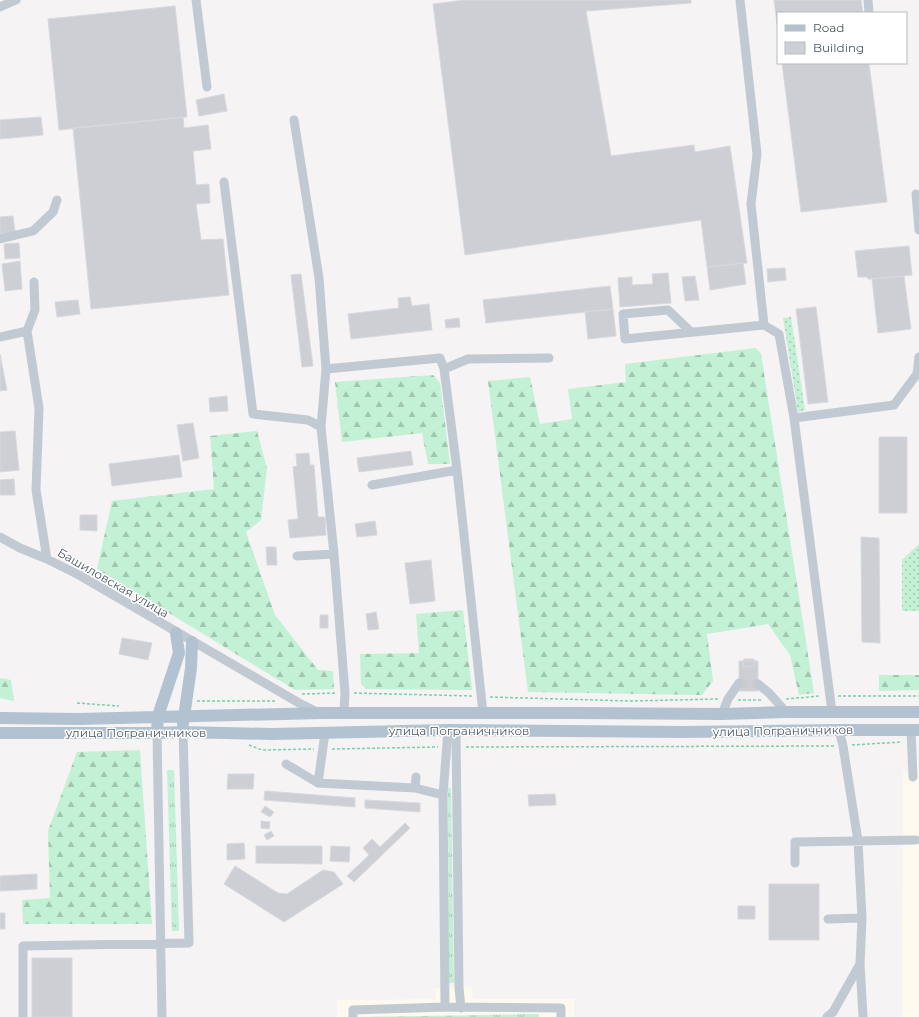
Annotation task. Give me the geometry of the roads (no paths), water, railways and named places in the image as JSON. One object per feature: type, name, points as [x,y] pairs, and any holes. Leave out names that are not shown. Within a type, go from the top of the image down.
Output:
[{"type":"main road","points":[[157,733],[158,716],[179,653],[176,632]]},
{"type":"main road","points":[[183,732],[191,668],[192,642]]},
{"type":"main road","name":"улица Пограничников","points":[[0,718],[79,719],[158,716],[344,713],[722,714],[786,712],[919,712]]},
{"type":"main road","points":[[600,713],[609,716],[615,723],[613,728],[606,731]]},
{"type":"main road","points":[[662,714],[657,716],[652,722],[654,726],[662,732]]},
{"type":"main road","name":"улица Пограничников","points":[[0,733],[183,732],[265,734],[452,730],[662,732],[839,730],[914,734]]},
{"type":"street","points":[[0,7],[16,0]]},
{"type":"street","points":[[196,0],[207,87]]},
{"type":"street","points":[[740,0],[757,154],[751,204],[764,325]]},
{"type":"street","points":[[868,0],[869,12]]},
{"type":"street","points":[[294,120],[318,278],[326,370],[321,427],[334,554],[344,693],[344,713]]},
{"type":"street","points":[[224,182],[253,414],[308,420],[321,427]]},
{"type":"street","points":[[916,194],[919,230]]},
{"type":"street","points":[[0,239],[33,231],[53,212],[57,200]]},
{"type":"street","points":[[34,282],[35,310],[27,331],[39,408],[36,490],[47,559]]},
{"type":"street","points":[[691,332],[668,310],[623,314],[625,339],[764,325],[779,334],[794,418],[832,712]]},
{"type":"street","points":[[0,337],[27,331]]},
{"type":"street","points":[[794,418],[894,405],[917,374],[919,357]]},
{"type":"street","points":[[326,370],[440,358],[444,369],[457,470],[483,713]]},
{"type":"street","points":[[444,369],[468,359],[549,358]]},
{"type":"street","points":[[372,485],[457,470]]},
{"type":"street","name":"Башиловская улица","points":[[0,537],[11,544],[47,559],[79,575],[192,642],[321,714]]},
{"type":"street","points":[[0,545],[11,544]]},
{"type":"street","points":[[297,556],[334,554]]},
{"type":"street","points":[[722,714],[728,699],[739,683]]},
{"type":"street","points":[[758,684],[786,712]]},
{"type":"street","points":[[452,730],[459,988],[461,1008]]},
{"type":"street","points":[[839,730],[843,746],[858,841],[862,918],[860,964],[863,1017]]},
{"type":"street","points":[[22,1017],[23,946],[189,943],[183,732]]},
{"type":"street","points":[[157,733],[162,1017]]},
{"type":"street","points":[[318,783],[324,733]]},
{"type":"street","points":[[913,777],[914,734]]},
{"type":"street","points":[[445,1008],[443,795],[452,747]]},
{"type":"street","points":[[286,764],[318,783],[415,788],[443,795]]},
{"type":"street","points":[[415,788],[416,777]]},
{"type":"street","points":[[795,863],[796,842],[916,840]]},
{"type":"street","points":[[828,919],[862,918]]},
{"type":"street","points":[[827,1017],[833,1012],[860,964]]},
{"type":"street","points":[[353,1017],[353,1010],[561,1008],[561,1017]]},
{"type":"tunnel","points":[[739,683],[758,684]]}]
